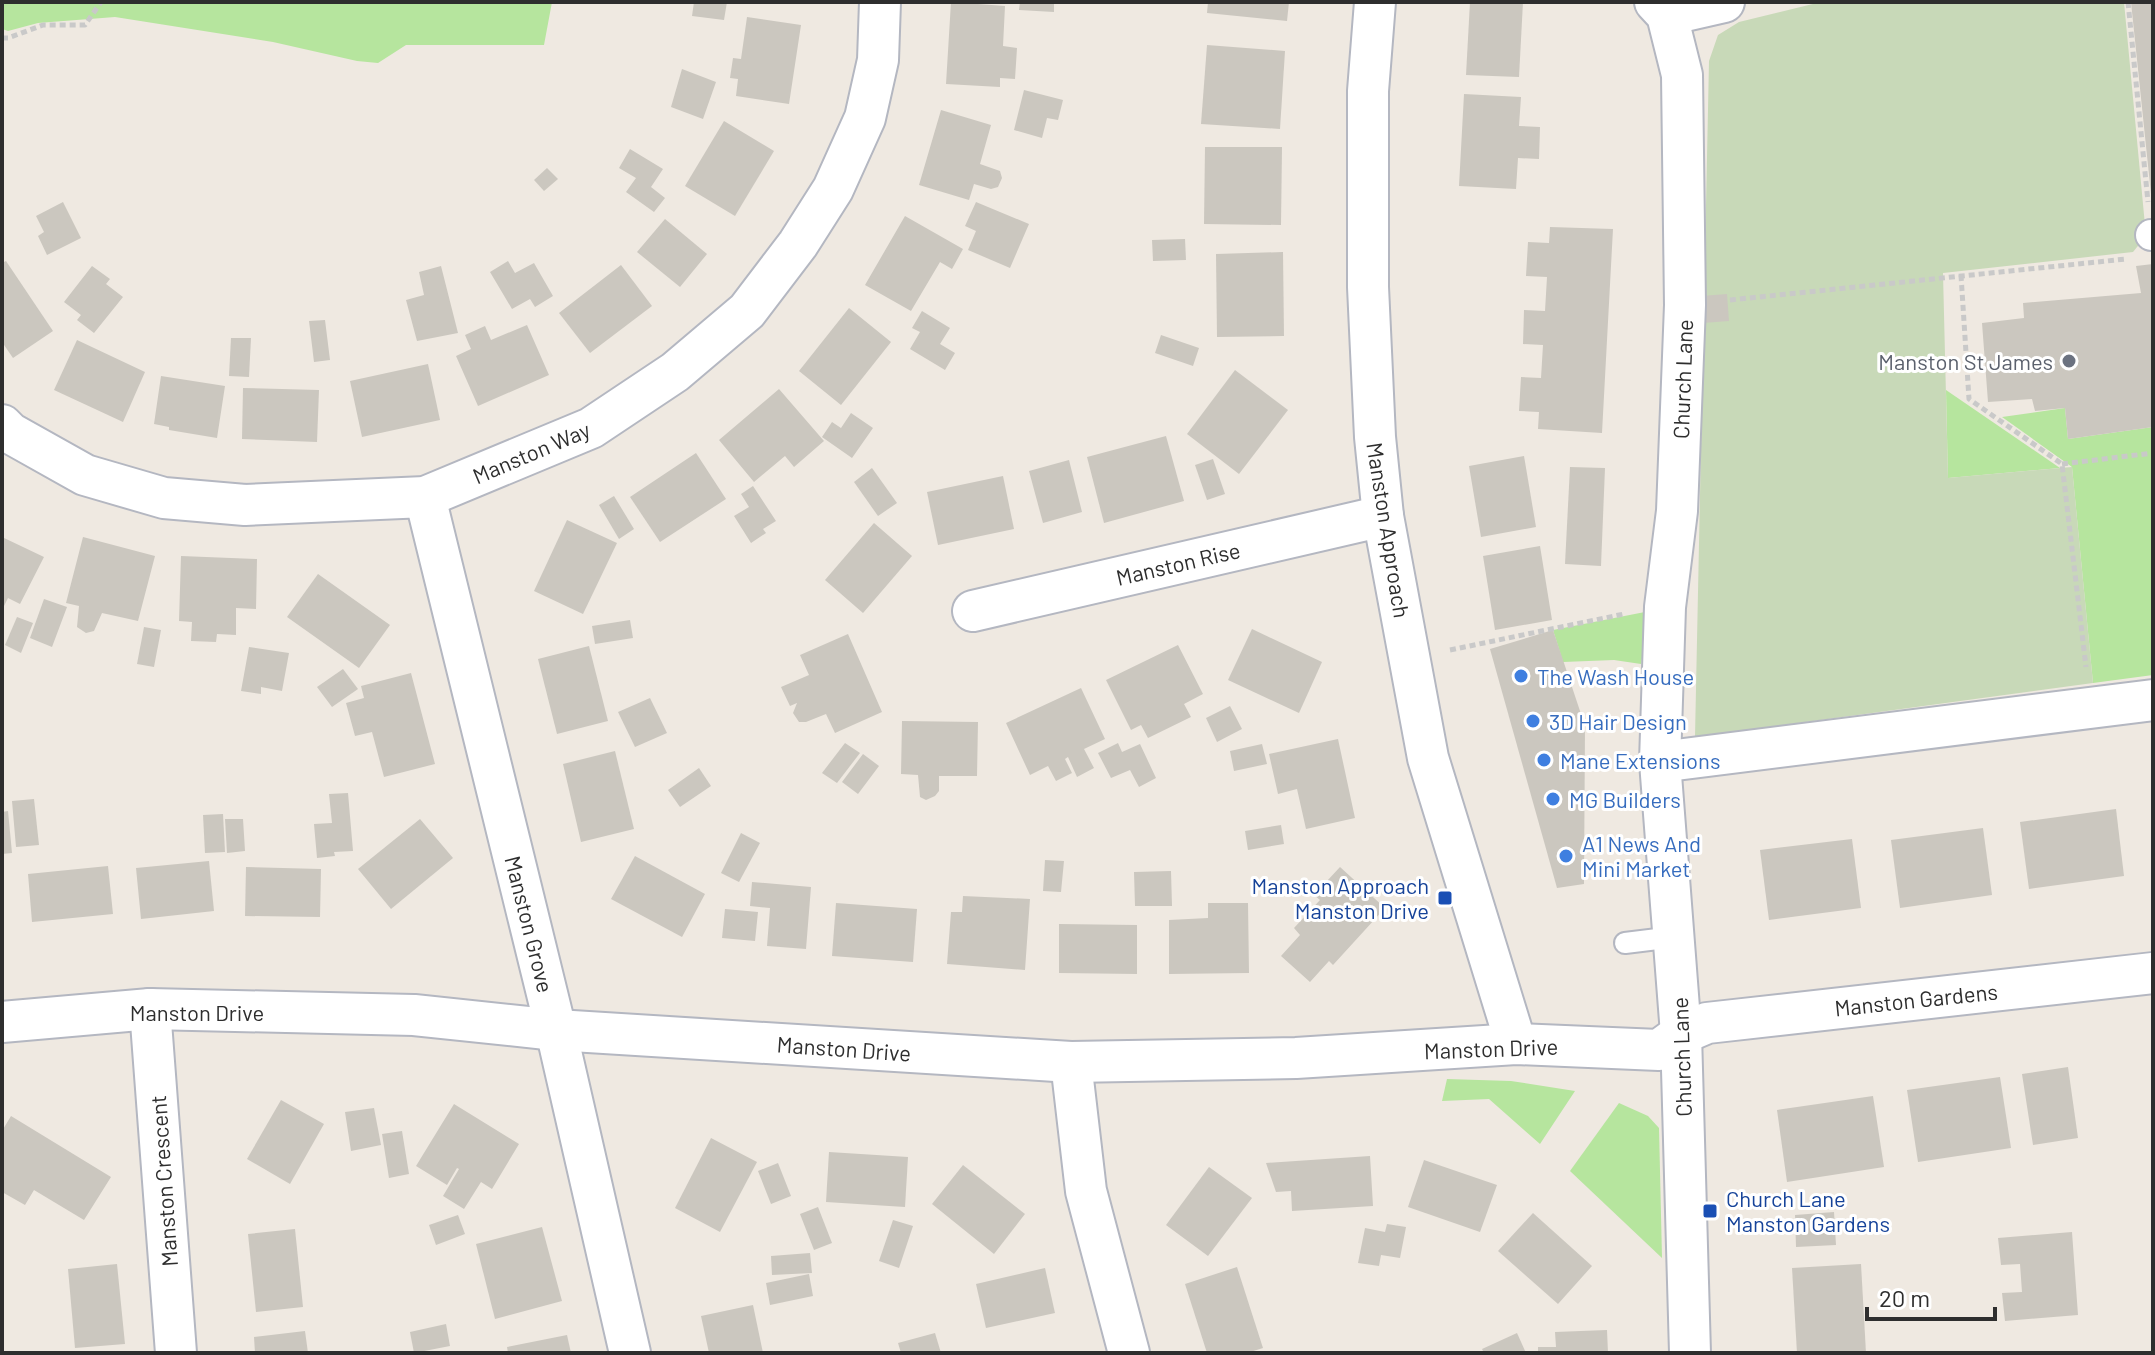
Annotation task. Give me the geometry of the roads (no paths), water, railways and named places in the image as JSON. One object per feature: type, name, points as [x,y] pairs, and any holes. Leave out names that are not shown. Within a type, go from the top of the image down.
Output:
[{"type":"street","name":"Manston Way","points":[[2,425],[10,433],[85,475],[164,498],[245,505],[425,497],[591,428],[675,372],[747,311],[798,244],[833,189],[865,118],[878,60],[880,2]]},
{"type":"street","name":"Manston Approach","points":[[1375,2],[1368,91],[1368,287],[1375,437],[1383,516],[1428,758],[1516,1044]]},
{"type":"street","points":[[1661,8],[1724,2]]},
{"type":"street","name":"Church Lane","points":[[1661,8],[1682,75],[1685,305],[1677,511],[1665,607],[1660,762],[1681,1034],[1690,1353]]},
{"type":"street","name":"Manston Grove","points":[[425,497],[556,1030],[630,1353]]},
{"type":"street","name":"Manston Rise","points":[[973,611],[1383,516]]},
{"type":"street","points":[[1660,762],[2153,700]]},
{"type":"street","name":"Manston Gardens","points":[[1681,1034],[1707,1023],[2153,973]]},
{"type":"street","name":"Manston Drive","points":[[2,1022],[150,1009],[414,1015],[556,1030],[1071,1062],[1296,1058],[1516,1044],[1659,1050],[1681,1034]]},
{"type":"street","name":"Manston Crescent","points":[[150,1009],[176,1353]]},
{"type":"street","points":[[1071,1062],[1086,1191],[1129,1353]]},
{"type":"lane","points":[[1625,943],[1674,937]]},
{"type":"place","name":"Manston St James","points":[[2069,361]]},
{"type":"place","name":"The Wash House","points":[[1521,676]]},
{"type":"place","name":"3D Hair Design","points":[[1533,721]]},
{"type":"place","name":"Mane Extensions","points":[[1544,760]]},
{"type":"place","name":"MG Builders","points":[[1553,799]]},
{"type":"place","name":"A1 News And Mini Market","points":[[1566,856]]},
{"type":"place","name":"Manston Approach Manston Drive","points":[[1445,898]]},
{"type":"place","name":"Church Lane Manston Gardens","points":[[1710,1211]]}]
